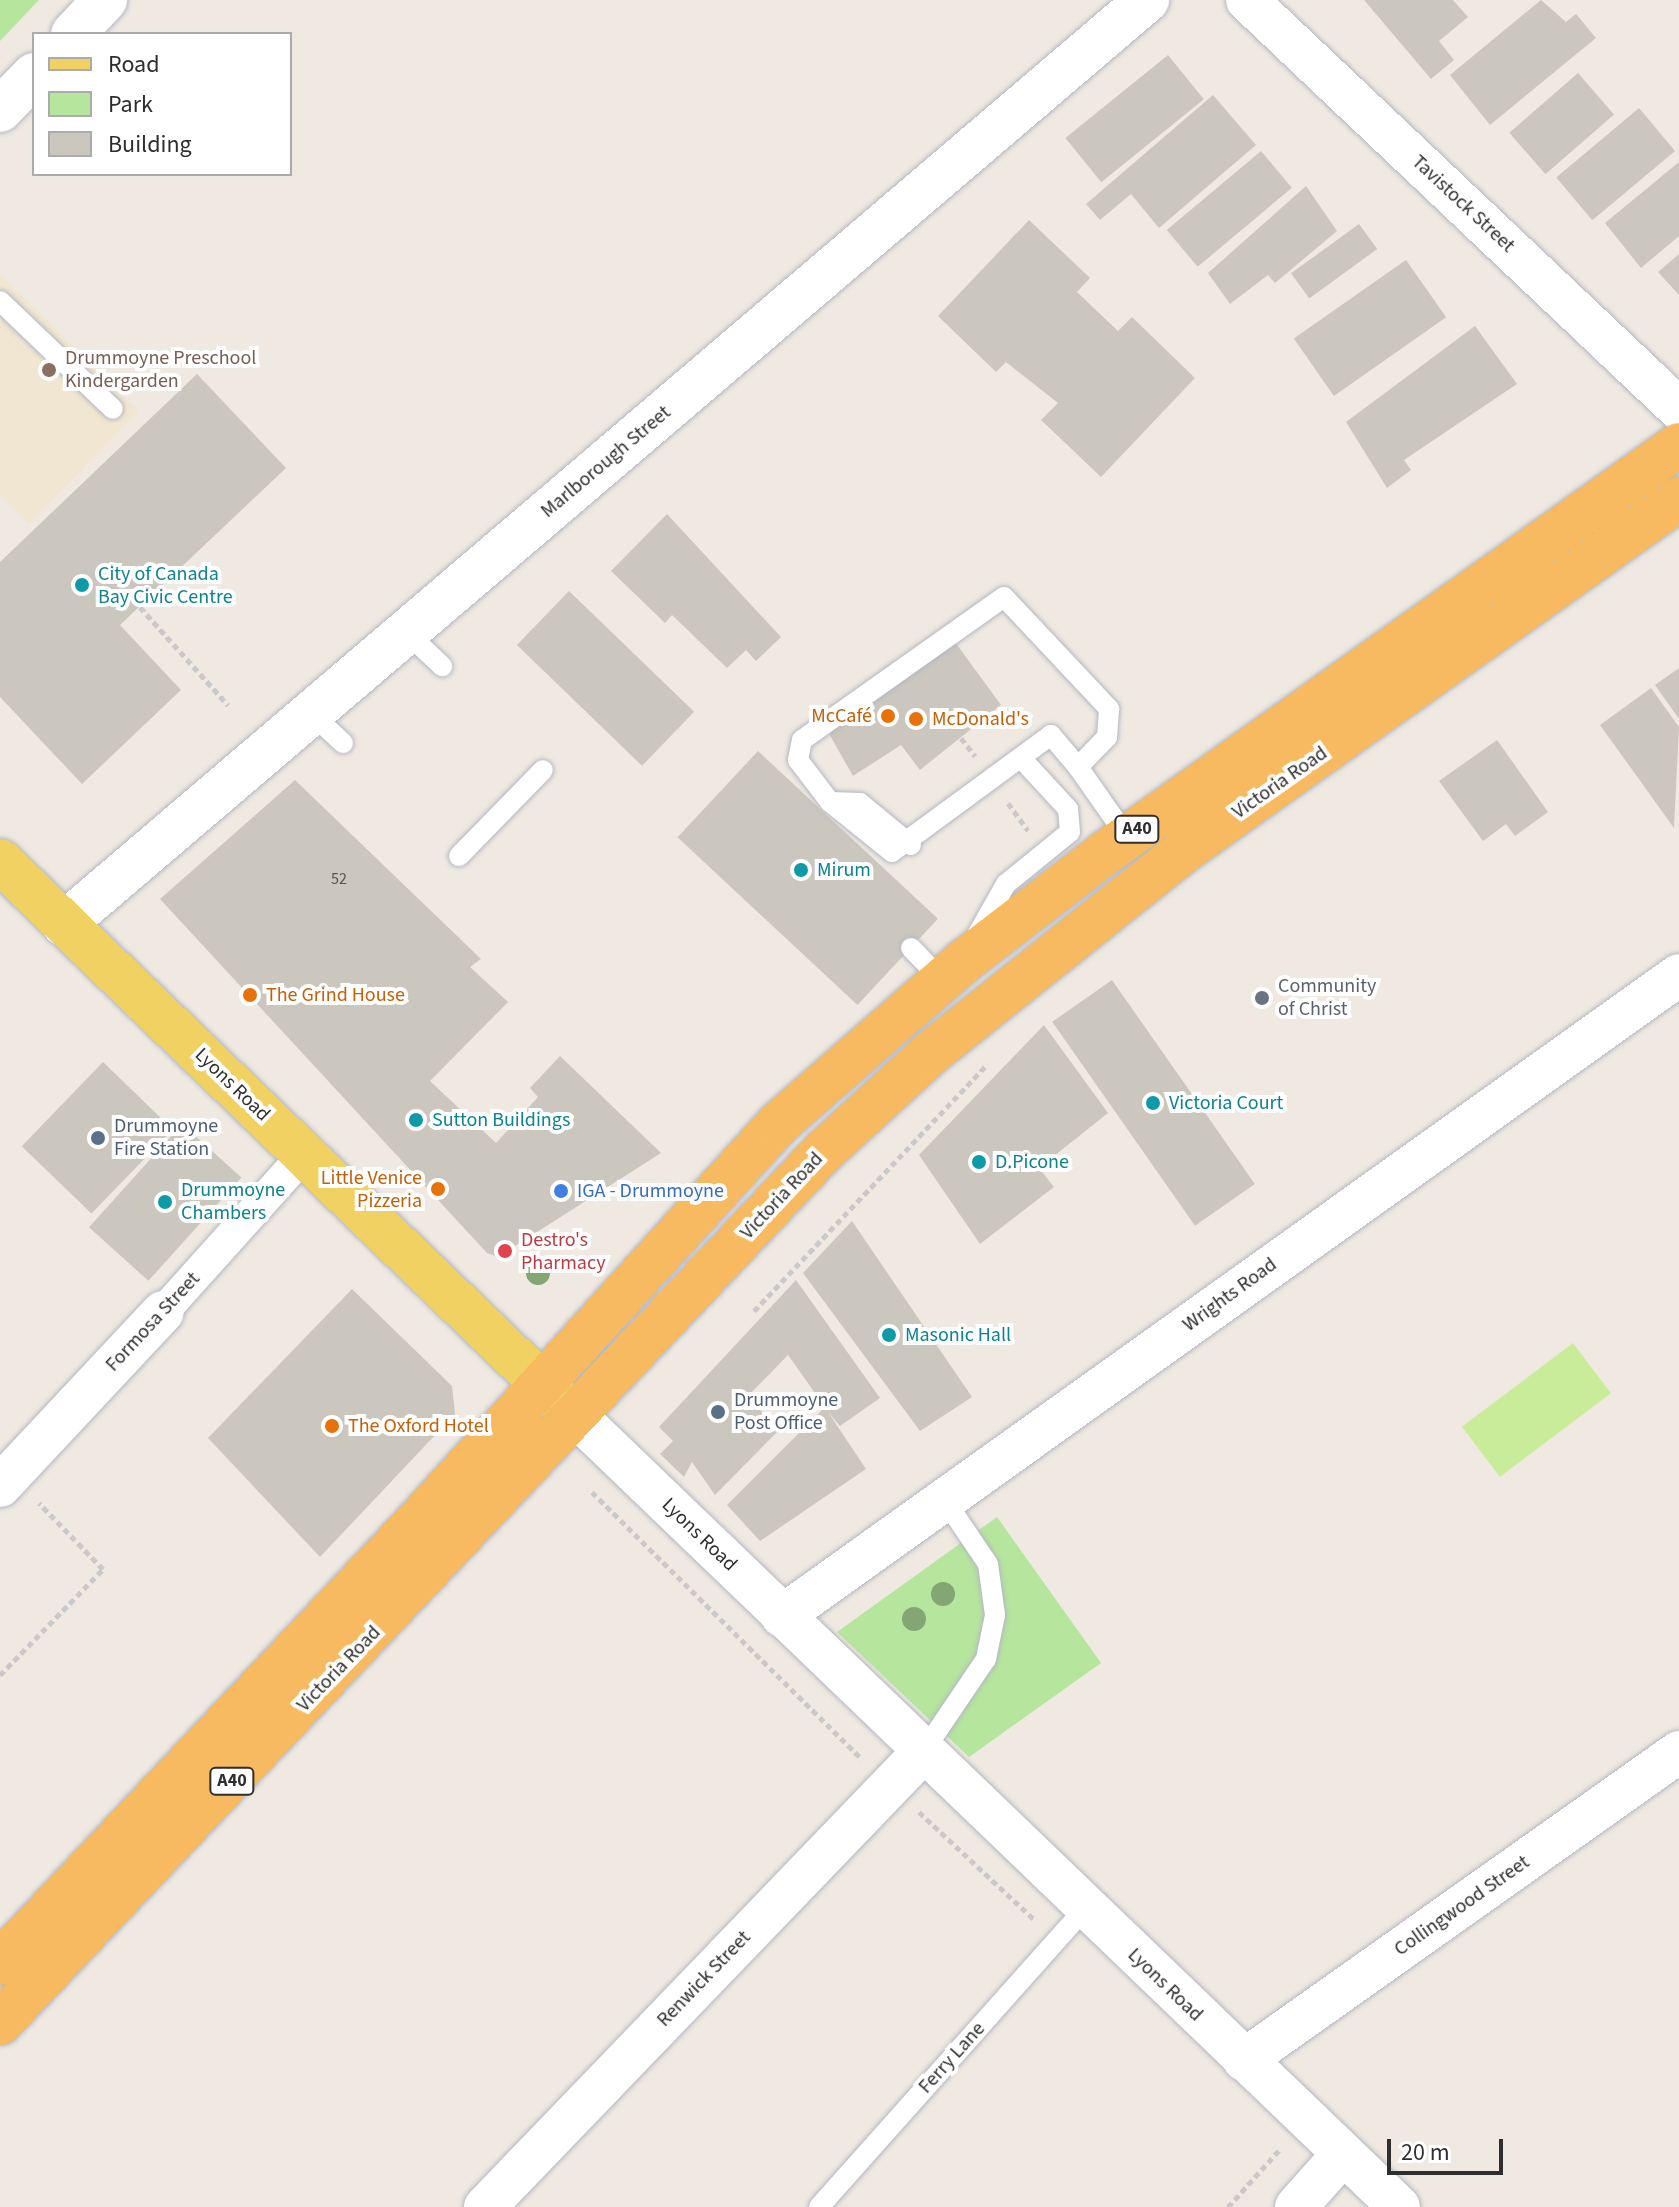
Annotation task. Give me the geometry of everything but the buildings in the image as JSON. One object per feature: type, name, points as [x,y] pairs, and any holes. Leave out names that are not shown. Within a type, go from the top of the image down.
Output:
[{"type":"highway","name":"A40","points":[[0,1963],[542,1384],[778,1124],[953,971],[1127,837],[1679,445]]},
{"type":"highway","name":"Victoria Road","points":[[0,2023],[577,1417],[823,1152],[932,1052],[1185,850],[1679,499]]},
{"type":"main road","name":"Lyons Road","points":[[0,861],[577,1417]]},
{"type":"street","points":[[75,32],[105,0]]},
{"type":"street","name":"Marlborough Street","points":[[64,924],[1147,0]]},
{"type":"street","name":"Tavistock Street","points":[[1247,0],[1679,409]]},
{"type":"street","points":[[0,110],[32,77]]},
{"type":"street","name":"Wrights Road","points":[[782,1616],[1679,975]]},
{"type":"street","name":"Formosa Street","points":[[18,1493],[163,1312],[304,1155]]},
{"type":"street","name":"Lyons Road","points":[[577,1417],[1399,2207]]},
{"type":"street","name":"Renwick Street","points":[[485,2207],[923,1752]]},
{"type":"street","name":"Collingwood Street","points":[[1244,2060],[1679,1752]]},
{"type":"street","points":[[1296,2207],[1343,2154]]},
{"type":"lane","points":[[0,301],[113,409]]},
{"type":"lane","points":[[1078,767],[1107,737],[1109,709],[1004,597],[802,740],[798,760],[830,802],[881,848],[902,851],[1051,735],[1078,767],[1127,837]]},
{"type":"lane","points":[[406,632],[442,666]]},
{"type":"lane","points":[[311,713],[343,743]]},
{"type":"lane","points":[[911,948],[953,971],[1006,884],[1070,832],[1068,809],[1021,758]]},
{"type":"lane","points":[[459,856],[543,770]]},
{"type":"lane","points":[[923,1752],[986,1659],[995,1615],[988,1564],[944,1499]]},
{"type":"lane","name":"Ferry Lane","points":[[819,2207],[1085,1908]]},
{"type":"path","points":[[140,607],[228,705]]},
{"type":"path","points":[[754,1311],[998,1055]]},
{"type":"path","points":[[0,1675],[103,1569],[18,1493]]},
{"type":"path","points":[[1228,2207],[1290,2137]]},
{"type":"shaded area","name":"Drummoyne Preschool Kindergarden","points":[[0,274],[139,411],[29,524],[0,495]]},
{"type":"green space","points":[[0,0],[39,0],[0,41]]},
{"type":"green space","points":[[1573,1343],[1611,1393],[1500,1477],[1462,1427]]},
{"type":"green space","points":[[997,1517],[1101,1663],[969,1757],[837,1632]]},
{"type":"place","name":"Drummoyne Preschool Kindergarden","points":[[49,370]]},
{"type":"place","name":"City of Canada Bay Civic Centre","points":[[82,585]]},
{"type":"place","name":"McCafé","points":[[888,716]]},
{"type":"place","name":"McDonald's","points":[[916,719]]},
{"type":"place","name":"Mirum","points":[[801,870]]},
{"type":"place","name":"The Grind House","points":[[250,995]]},
{"type":"place","name":"Community of Christ","points":[[1262,998]]},
{"type":"place","name":"Victoria Court","points":[[1153,1103]]},
{"type":"place","name":"Sutton Buildings","points":[[416,1120]]},
{"type":"place","name":"Drummoyne Fire Station","points":[[98,1138]]},
{"type":"place","name":"D.Picone","points":[[979,1162]]},
{"type":"place","name":"Little Venice Pizzeria","points":[[438,1189]]},
{"type":"place","name":"IGA - Drummoyne","points":[[561,1191]]},
{"type":"place","name":"Drummoyne Chambers","points":[[165,1202]]},
{"type":"place","name":"Destro's Pharmacy","points":[[505,1251]]},
{"type":"place","name":"Masonic Hall","points":[[889,1335]]},
{"type":"place","name":"Drummoyne Post Office","points":[[718,1412]]},
{"type":"place","name":"The Oxford Hotel","points":[[332,1426]]}]
